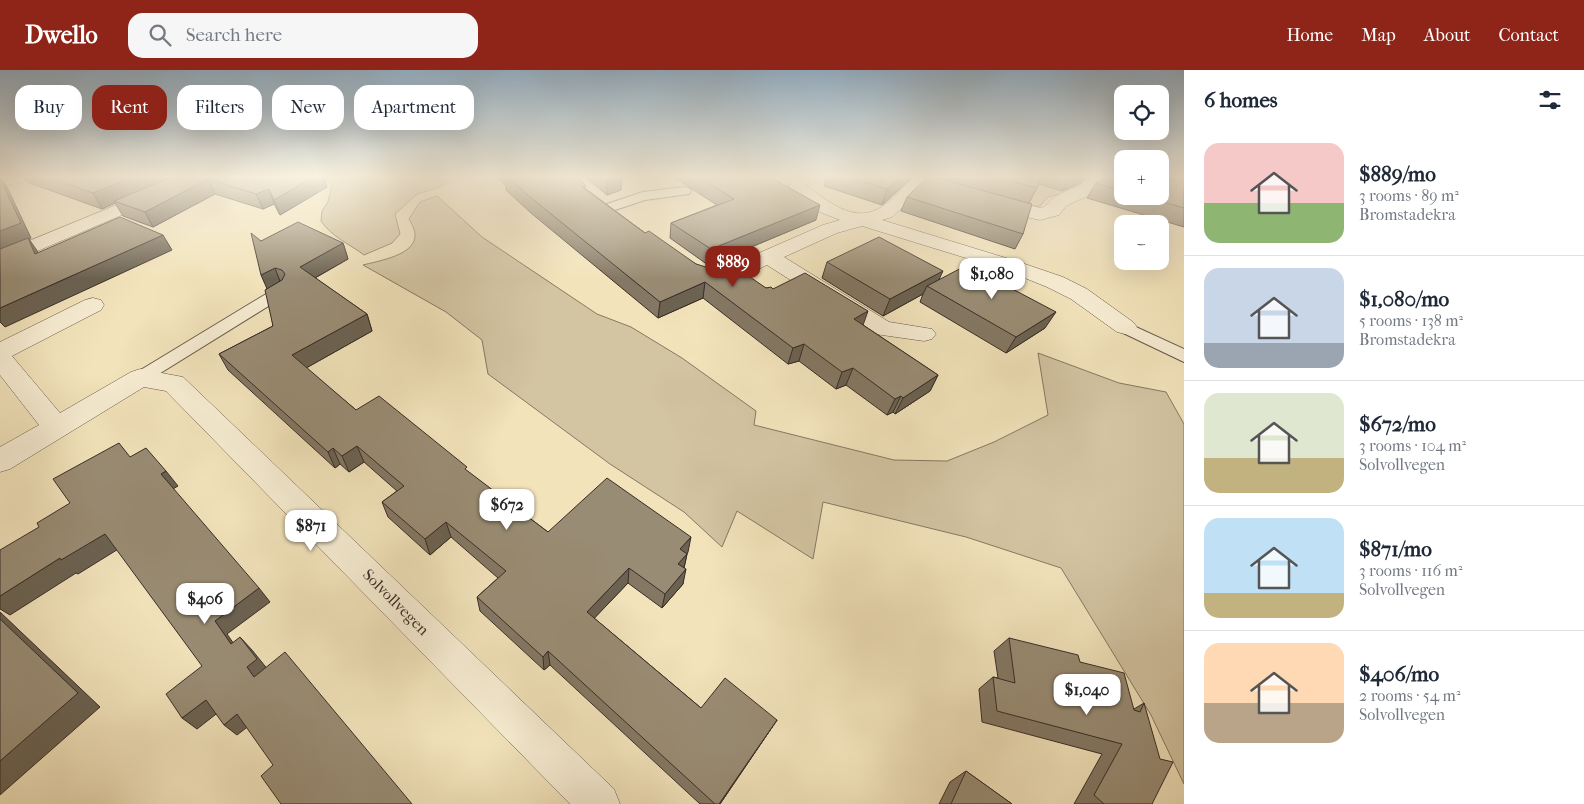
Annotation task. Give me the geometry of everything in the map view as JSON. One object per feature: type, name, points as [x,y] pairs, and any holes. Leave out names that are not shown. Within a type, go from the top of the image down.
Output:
[{"type":"street","points":[[0,261],[117,210]]},
{"type":"street","points":[[829,210],[840,216],[862,220],[1012,266],[1055,282],[1079,294],[1125,328]]},
{"type":"street","points":[[686,263],[701,274],[712,278],[722,277],[830,229],[885,213],[888,210]]},
{"type":"street","points":[[1020,210],[1040,214],[1053,210]]},
{"type":"street","points":[[769,257],[883,329],[924,334]]},
{"type":"street","points":[[0,352],[92,305]]},
{"type":"street","points":[[0,358],[57,428]]},
{"type":"street","points":[[0,461],[140,378]]},
{"type":"street","name":"Solvollvegen","points":[[140,378],[174,382],[599,804]]},
{"type":"lane","points":[[140,378],[282,291]]},
{"type":"lane","points":[[1125,328],[1184,356]]},
{"type":"shaded area","points":[[399,210],[395,214],[400,234],[392,243],[364,255],[325,227],[321,221],[322,211]]},
{"type":"shaded area","points":[[415,210],[453,210],[482,237],[597,314],[631,327],[682,358],[756,411],[754,425],[894,460],[947,461],[994,442],[1048,415],[1038,353],[1119,383],[1166,392],[1184,424],[1184,784],[1151,715],[1061,568],[966,537],[823,502],[813,559],[737,511],[722,547],[684,512],[610,464],[488,374],[482,340],[446,312],[363,265],[395,256],[410,247],[414,241],[415,234],[409,219]]},
{"type":"building","points":[[0,210],[15,210],[21,223],[0,231]]},
{"type":"building","points":[[546,210],[614,210],[645,233],[649,231],[696,264],[715,270],[734,266],[766,288],[771,287],[773,289],[805,273],[868,311],[854,319],[938,375],[903,398],[901,396],[895,399],[853,368],[842,372],[804,344],[793,348],[705,282],[660,302]]},
{"type":"building","points":[[704,210],[807,210],[711,249],[671,223]]},
{"type":"building","points":[[949,210],[1030,210],[1023,234]]},
{"type":"building","points":[[120,217],[163,235],[0,308],[0,249],[28,238],[35,254]]},
{"type":"building","points":[[298,222],[343,243],[300,267],[367,314],[292,355],[356,410],[379,396],[467,467],[465,469],[548,532],[607,478],[691,537],[680,549],[687,554],[678,564],[686,569],[665,594],[629,568],[587,612],[701,708],[725,678],[777,720],[719,804],[715,804],[548,651],[543,657],[477,597],[506,571],[446,522],[425,539],[382,502],[404,486],[357,446],[342,456],[333,448],[328,452],[219,354],[273,326],[265,290],[282,280],[285,274],[282,270],[275,268],[261,275],[251,233],[261,241]]},
{"type":"building","points":[[879,237],[943,271],[890,299],[827,262]]},
{"type":"building","points":[[967,265],[1056,312],[1016,337],[927,286]]},
{"type":"building","points":[[119,443],[130,457],[146,448],[166,471],[161,474],[259,588],[215,621],[231,644],[240,637],[257,659],[247,667],[254,677],[285,652],[412,804],[281,804],[261,776],[273,765],[237,714],[224,725],[206,700],[182,718],[166,694],[202,666],[105,534],[61,560],[60,558],[0,596],[0,550],[39,527],[37,523],[70,503],[53,479]]},
{"type":"building","points":[[0,619],[78,693],[0,761]]},
{"type":"building","points":[[1009,638],[1078,655],[1080,662],[1124,673],[1134,710],[1140,712],[1144,703],[1160,759],[1173,762],[1152,804],[1104,804],[1094,795],[1122,744],[997,711],[993,677],[1015,683]]},
{"type":"building","points":[[966,771],[1012,804],[951,804]]}]
